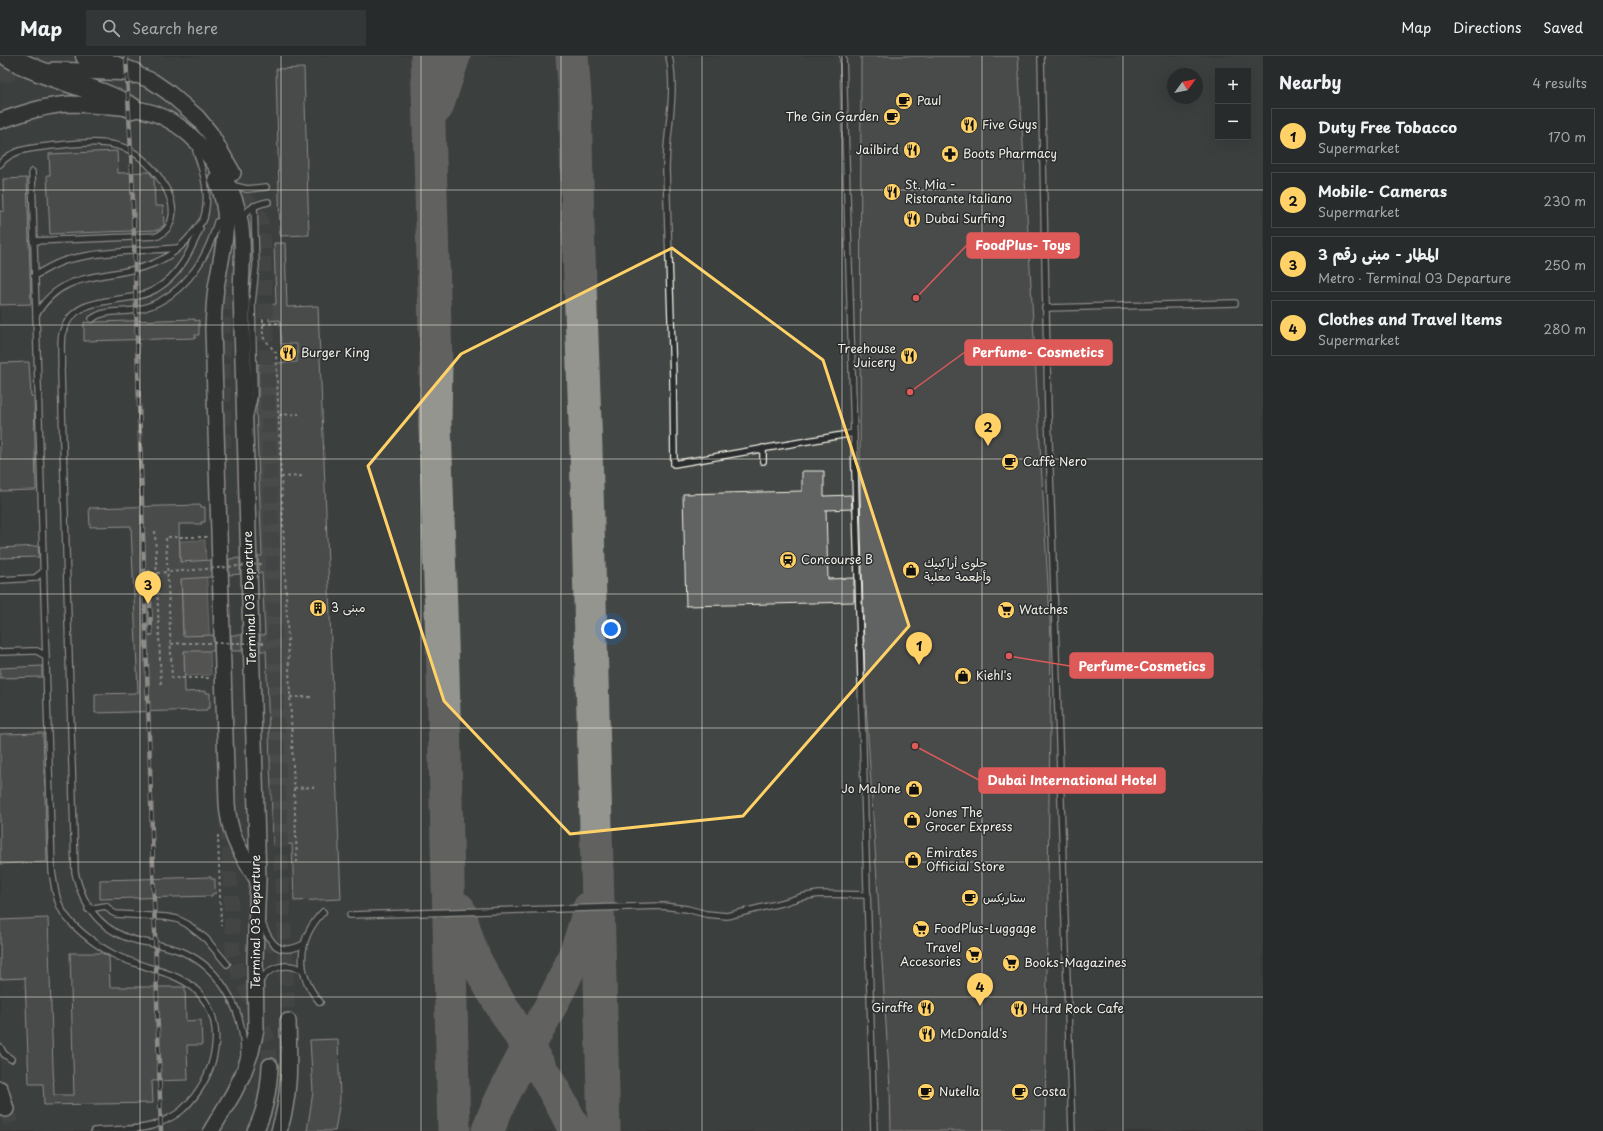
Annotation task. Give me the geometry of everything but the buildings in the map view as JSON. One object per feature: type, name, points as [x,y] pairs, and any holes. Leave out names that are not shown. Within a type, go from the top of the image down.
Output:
[{"type":"highway","points":[[8,56],[35,70],[105,94],[132,108]]},
{"type":"highway","points":[[86,56],[133,73]]},
{"type":"main road","points":[[54,70],[133,73],[152,81],[189,109],[210,133],[227,177]]},
{"type":"main road","name":"Terminal 03 Departure","points":[[19,114],[49,106],[71,104],[132,108],[162,116],[175,124],[197,142],[227,177],[240,221],[258,880],[255,959],[256,1029],[251,1052],[243,1074],[234,1094],[211,1131]]},
{"type":"main road","points":[[0,121],[19,114]]},
{"type":"main road","points":[[0,127],[19,114]]},
{"type":"main road","points":[[162,116],[196,151],[215,178],[222,192],[226,219],[225,242],[216,284],[213,328],[227,803],[229,824],[235,842],[258,880]]},
{"type":"main road","points":[[279,1131],[285,1111],[291,1078],[288,1021]]},
{"type":"main road","points":[[255,1131],[263,1112],[267,1097],[270,1066]]},
{"type":"main road","points":[[267,1097],[291,1078]]},
{"type":"main road","points":[[0,1089],[6,1109]]},
{"type":"lane","points":[[669,56],[673,80],[673,92],[666,170],[673,370],[674,464],[854,433]]},
{"type":"lane","points":[[843,56],[874,1131]]},
{"type":"lane","points":[[1040,56],[1045,308],[1072,1131]]},
{"type":"lane","points":[[0,164],[12,155],[28,149],[96,142],[111,144],[140,156],[152,167],[166,188],[170,200],[171,218],[169,226],[165,232],[158,236],[34,241]]},
{"type":"lane","points":[[196,151],[203,171],[207,202],[204,218],[187,257],[178,270],[168,281],[155,290],[140,296],[90,304],[80,309],[71,317],[62,334],[75,872],[78,886],[88,908],[104,925],[124,937],[163,945],[184,952],[204,965],[221,982],[233,1002],[241,1024],[244,1047],[243,1074]]},
{"type":"lane","points":[[32,172],[52,871],[60,906],[64,915],[79,930],[113,954],[171,975],[194,988],[211,1012],[215,1025],[216,1038],[216,1051],[206,1078],[193,1098],[182,1110],[155,1125],[140,1128],[94,1131]]},
{"type":"lane","points":[[227,177],[247,189],[266,188]]},
{"type":"lane","points":[[240,221],[248,210],[254,206],[268,202]]},
{"type":"lane","points":[[245,429],[254,397],[252,303],[256,265],[254,206]]},
{"type":"lane","points":[[36,315],[42,304],[50,295],[60,288],[88,277],[153,264],[179,248],[193,234],[204,218]]},
{"type":"lane","points":[[92,319],[104,312],[134,310],[147,307],[170,294],[188,279],[203,259],[214,236],[217,222]]},
{"type":"lane","points":[[34,276],[60,262],[83,256],[179,248]]},
{"type":"lane","points":[[1045,308],[1235,303]]},
{"type":"lane","points":[[763,448],[763,461]]},
{"type":"lane","points":[[0,580],[36,578],[43,572]]},
{"type":"lane","points":[[0,652],[37,651],[46,656]]},
{"type":"lane","points":[[350,915],[650,906],[688,909],[706,914],[727,916],[785,902],[801,896],[819,894],[868,895]]},
{"type":"lane","points":[[88,908],[106,906],[116,914],[177,919],[187,924],[206,939],[227,964]]},
{"type":"lane","points":[[257,908],[267,938],[272,944],[280,949],[289,950],[304,944]]},
{"type":"lane","points":[[320,1002],[311,990],[303,970],[302,957],[304,944],[311,927],[323,912]]},
{"type":"lane","points":[[256,990],[262,978],[271,970],[287,965],[295,966],[303,970]]},
{"type":"lane","points":[[0,1047],[4,1054],[11,1059]]},
{"type":"path","points":[[262,316],[263,337],[276,353],[297,862]]},
{"type":"path","points":[[263,324],[280,323]]},
{"type":"path","points":[[278,415],[299,414]]},
{"type":"path","points":[[281,477],[302,476]]},
{"type":"path","points":[[155,531],[161,686]]},
{"type":"path","points":[[210,537],[166,537],[172,678],[214,678]]},
{"type":"path","points":[[156,573],[262,564]]},
{"type":"path","points":[[171,644],[265,643]]},
{"type":"path","points":[[290,697],[311,697]]},
{"type":"path","points":[[294,788],[314,787]]},
{"type":"highlighted area","points":[[672,248],[823,360],[909,626],[743,816],[570,834],[444,701],[368,466],[461,354]]},
{"type":"shaded area","points":[[0,56],[1263,56],[1263,1131],[0,1131]]},
{"type":"shaded area","points":[[205,540],[211,675],[185,676],[180,541]]},
{"type":"taxiway","points":[[427,56],[436,362],[435,424],[443,673],[454,1131]]},
{"type":"taxiway","points":[[437,107],[454,56]]},
{"type":"taxiway","points":[[572,56],[575,96],[586,449],[604,1131]]},
{"type":"taxiway","points":[[488,1131],[503,1096],[567,973],[576,952],[589,908]]},
{"type":"taxiway","points":[[459,909],[464,929],[477,963],[501,1005],[553,1088],[575,1131]]},
{"type":"tunnel","points":[[0,75],[39,71]]},
{"type":"tunnel","points":[[241,196],[255,210],[263,229],[281,859],[288,1021]]},
{"type":"tunnel","points":[[223,272],[224,454]]},
{"type":"tunnel","points":[[228,826],[233,954],[240,975],[266,1035],[270,1066]]},
{"type":"tunnel","points":[[258,915],[263,934],[271,944],[285,956]]},
{"type":"tunnel","points":[[6,1109],[14,1131]]},
{"type":"railway","points":[[126,56],[132,173],[161,1131]]},
{"type":"railway","points":[[149,572],[151,634]]},
{"type":"place","name":"Paul","points":[[904,101]]},
{"type":"place","name":"The Gin Garden","points":[[892,117]]},
{"type":"place","name":"Five Guys","points":[[969,125]]},
{"type":"place","name":"Jailbird","points":[[912,150]]},
{"type":"place","name":"Boots Pharmacy","points":[[950,154]]},
{"type":"place","name":"St. Mia - Ristorante Italiano","points":[[892,192]]},
{"type":"place","name":"Dubai Surfing","points":[[912,219]]},
{"type":"place","name":"FoodPlus- Toys","points":[[916,298]]},
{"type":"place","name":"Burger King","points":[[288,353]]},
{"type":"place","name":"Treehouse Juicery","points":[[909,356]]},
{"type":"place","name":"Perfume- Cosmetics","points":[[910,392]]},
{"type":"place","name":"Mobile- Cameras","points":[[988,446]]},
{"type":"place","name":"Caffè Nero","points":[[1010,462]]},
{"type":"place","name":"Concourse B","points":[[788,560]]},
{"type":"place","name":"حلوى أراكبيك وأطعمة معلبة","points":[[911,570]]},
{"type":"place","name":"المطار - مبنى رقم 3","points":[[148,604]]},
{"type":"place","name":"مبنى 3","points":[[318,608]]},
{"type":"place","name":"Watches","points":[[1006,610]]},
{"type":"place","name":"Perfume-Cosmetics","points":[[1009,656]]},
{"type":"place","name":"Duty Free Tobacco","points":[[919,665]]},
{"type":"place","name":"Kiehl's","points":[[963,676]]},
{"type":"place","name":"Dubai International Hotel","points":[[915,746]]},
{"type":"place","name":"Jo Malone","points":[[914,789]]},
{"type":"place","name":"Jones The Grocer Express","points":[[912,820]]},
{"type":"place","name":"Emirates Official Store","points":[[913,860]]},
{"type":"place","name":"ستاربكس","points":[[970,898]]},
{"type":"place","name":"FoodPlus-Luggage","points":[[921,929]]},
{"type":"place","name":"Travel Accesories","points":[[974,955]]},
{"type":"place","name":"Books-Magazines","points":[[1011,963]]},
{"type":"place","name":"Clothes and Travel Items","points":[[980,1006]]},
{"type":"place","name":"Giraffe","points":[[926,1008]]},
{"type":"place","name":"Hard Rock Cafe","points":[[1019,1009]]},
{"type":"place","name":"McDonald's","points":[[927,1034]]},
{"type":"place","name":"Nutella","points":[[926,1092]]},
{"type":"place","name":"Costa","points":[[1020,1092]]}]
